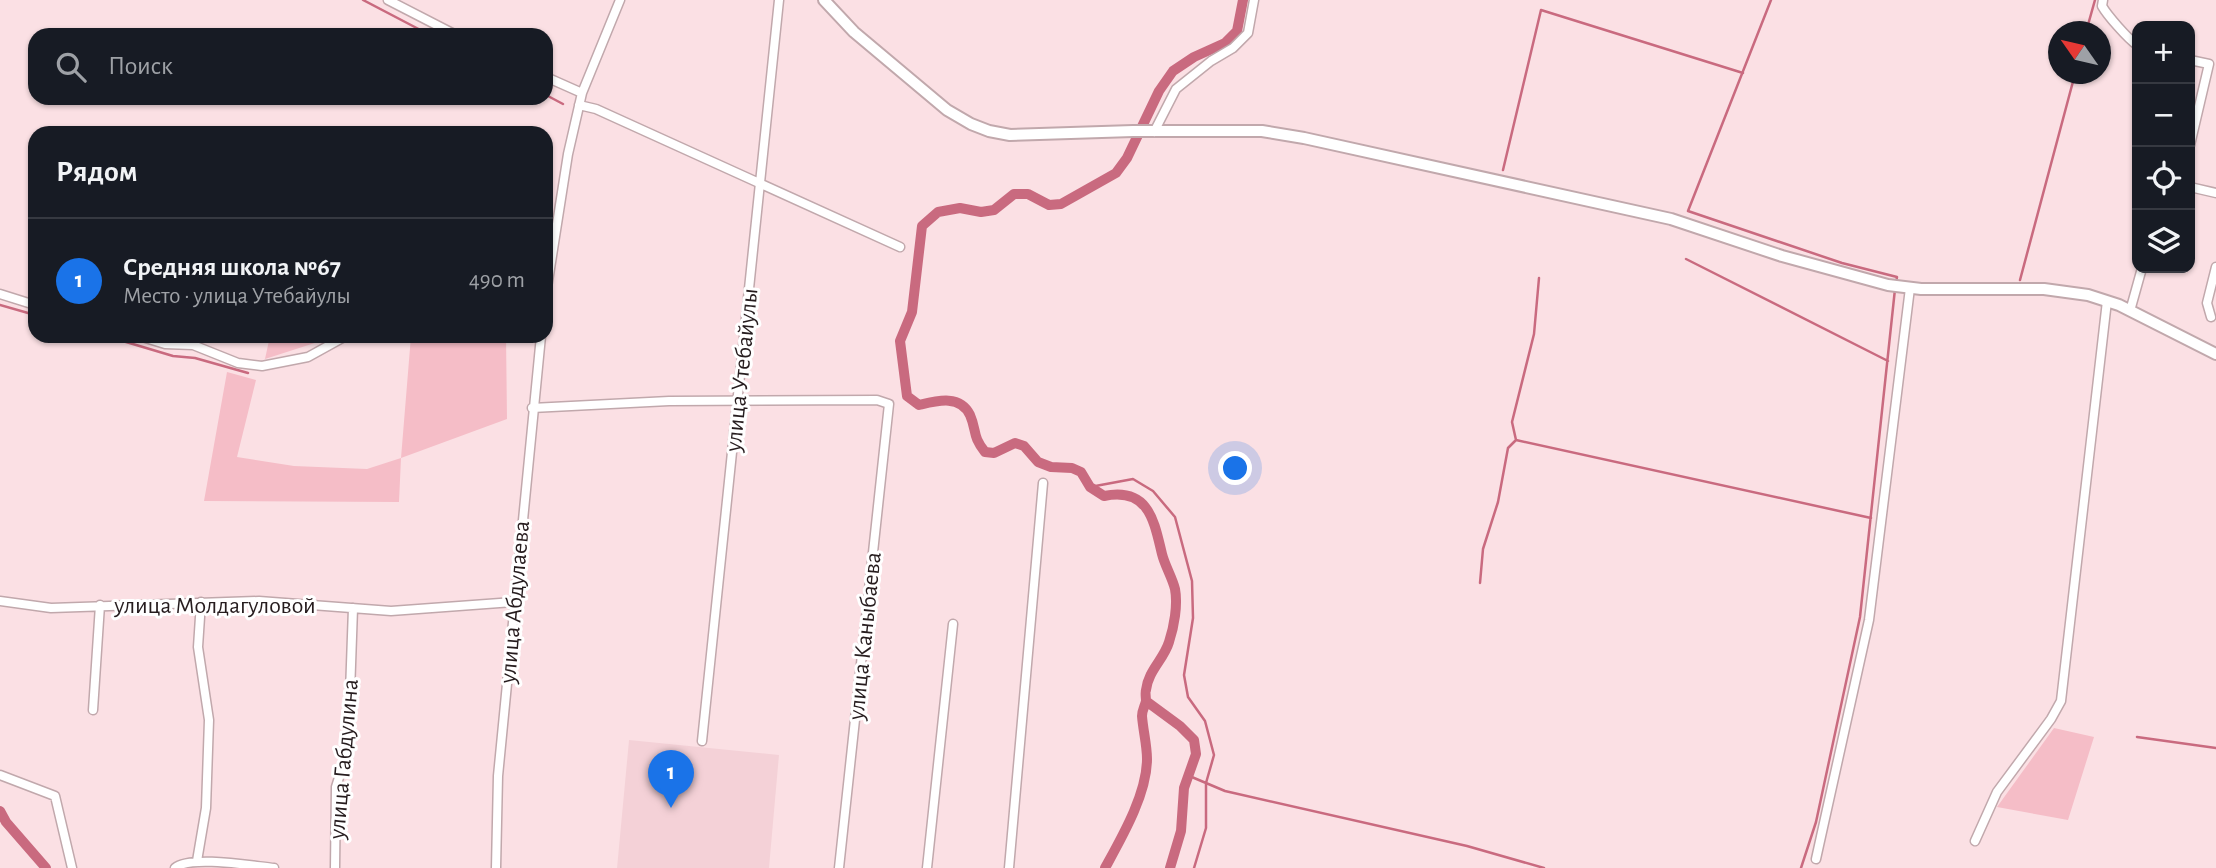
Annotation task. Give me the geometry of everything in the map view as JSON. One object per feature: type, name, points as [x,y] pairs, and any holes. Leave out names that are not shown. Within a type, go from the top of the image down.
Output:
[{"type":"main road","points":[[824,0],[854,32],[947,110],[971,124],[1010,135],[1262,131],[1304,138],[1671,219],[1782,256],[1899,286],[2044,289],[2088,295],[2130,311],[2216,354]]},
{"type":"street","points":[[388,0],[442,28]]},
{"type":"street","points":[[553,249],[568,154],[582,93],[620,0]]},
{"type":"street","name":"улица Утебайулы","points":[[702,741],[779,0]]},
{"type":"street","points":[[1144,132],[1176,89],[1210,61],[1233,48],[1248,33],[1254,0]]},
{"type":"street","points":[[2103,0],[2102,6],[2109,18],[2132,39]]},
{"type":"street","points":[[2195,61],[2209,64],[2195,124]]},
{"type":"street","points":[[553,80],[582,93]]},
{"type":"street","points":[[579,106],[596,109],[900,247]]},
{"type":"street","points":[[2195,188],[2216,193]]},
{"type":"street","points":[[2211,317],[2207,303],[2216,267]]},
{"type":"street","points":[[2130,311],[2140,273]]},
{"type":"street","points":[[1816,859],[1869,620],[1899,286]]},
{"type":"street","points":[[0,294],[28,303]]},
{"type":"street","points":[[1975,841],[1997,792],[2051,719],[2060,701],[2107,301]]},
{"type":"street","points":[[162,343],[193,345],[238,363],[262,366],[307,356],[332,343]]},
{"type":"street","name":"улица Абдулаева","points":[[496,868],[498,776],[540,343]]},
{"type":"street","name":"улица Каныбаева","points":[[738,401],[877,400],[889,404],[839,868]]},
{"type":"street","points":[[532,408],[669,401],[738,401]]},
{"type":"street","points":[[1009,868],[1043,483]]},
{"type":"street","name":"улица Молдагуловой","points":[[0,601],[51,608],[259,601],[391,611],[513,602]]},
{"type":"street","points":[[197,862],[206,808],[209,720],[198,648],[201,602]]},
{"type":"street","points":[[93,710],[100,605]]},
{"type":"street","name":"улица Габдулина","points":[[335,868],[336,788],[348,749],[353,608]]},
{"type":"street","points":[[927,868],[953,624]]},
{"type":"street","points":[[0,775],[55,796],[72,868]]},
{"type":"street","points":[[176,868],[179,864],[197,862],[274,868]]},
{"type":"shaded area","points":[[268,343],[315,343],[265,359]]},
{"type":"shaded area","points":[[410,343],[506,343],[507,419],[401,458]]},
{"type":"shaded area","points":[[227,372],[256,380],[237,457],[294,466],[367,469],[401,458],[399,502],[204,501]]},
{"type":"shaded area","points":[[2054,728],[2094,737],[2068,820],[1997,807]]},
{"type":"shaded area","points":[[629,740],[779,755],[769,868],[617,868]]},
{"type":"waterway","points":[[363,0],[417,28]]},
{"type":"waterway","points":[[1105,868],[1132,815],[1143,786],[1147,759],[1142,712],[1147,683],[1167,648],[1175,616],[1175,589],[1152,519],[1140,502],[1131,497],[1104,496],[1090,487],[1081,472],[1038,462],[1024,446],[1015,443],[994,453],[985,452],[976,437],[966,408],[947,401],[919,405],[907,396],[900,341],[912,312],[922,226],[938,212],[960,208],[981,212],[994,210],[1014,194],[1028,194],[1049,205],[1061,204],[1116,173],[1127,158],[1159,91],[1173,71],[1194,57],[1225,43],[1237,31],[1243,0]]},
{"type":"waterway","points":[[1771,0],[1688,211],[1842,263],[1897,277],[1896,283]]},
{"type":"waterway","points":[[2089,21],[2095,0]]},
{"type":"waterway","points":[[1503,170],[1541,10],[1743,73]]},
{"type":"waterway","points":[[2020,280],[2072,84]]},
{"type":"waterway","points":[[553,99],[563,104]]},
{"type":"waterway","points":[[1686,259],[1888,361]]},
{"type":"waterway","points":[[1516,440],[1512,422],[1534,334],[1539,278]]},
{"type":"waterway","points":[[1801,868],[1816,822],[1860,617],[1895,289]]},
{"type":"waterway","points":[[0,305],[28,313]]},
{"type":"waterway","points":[[129,343],[248,373]]},
{"type":"waterway","points":[[1480,583],[1483,549],[1498,502],[1508,448],[1516,440],[1871,518]]},
{"type":"waterway","points":[[1090,487],[1133,479],[1153,491],[1175,517],[1192,581],[1193,618],[1184,675],[1188,697],[1205,721],[1214,755],[1206,783],[1206,828],[1194,868]]},
{"type":"waterway","points":[[1146,701],[1194,740],[1196,754],[1184,788],[1181,831],[1170,868]]},
{"type":"waterway","points":[[2137,737],[2216,748]]},
{"type":"waterway","points":[[1187,775],[1225,791],[1467,846],[1544,868]]},
{"type":"waterway","points":[[0,811],[6,822],[46,868]]},
{"type":"place","name":"Средняя школа №67","points":[[671,808]]}]
